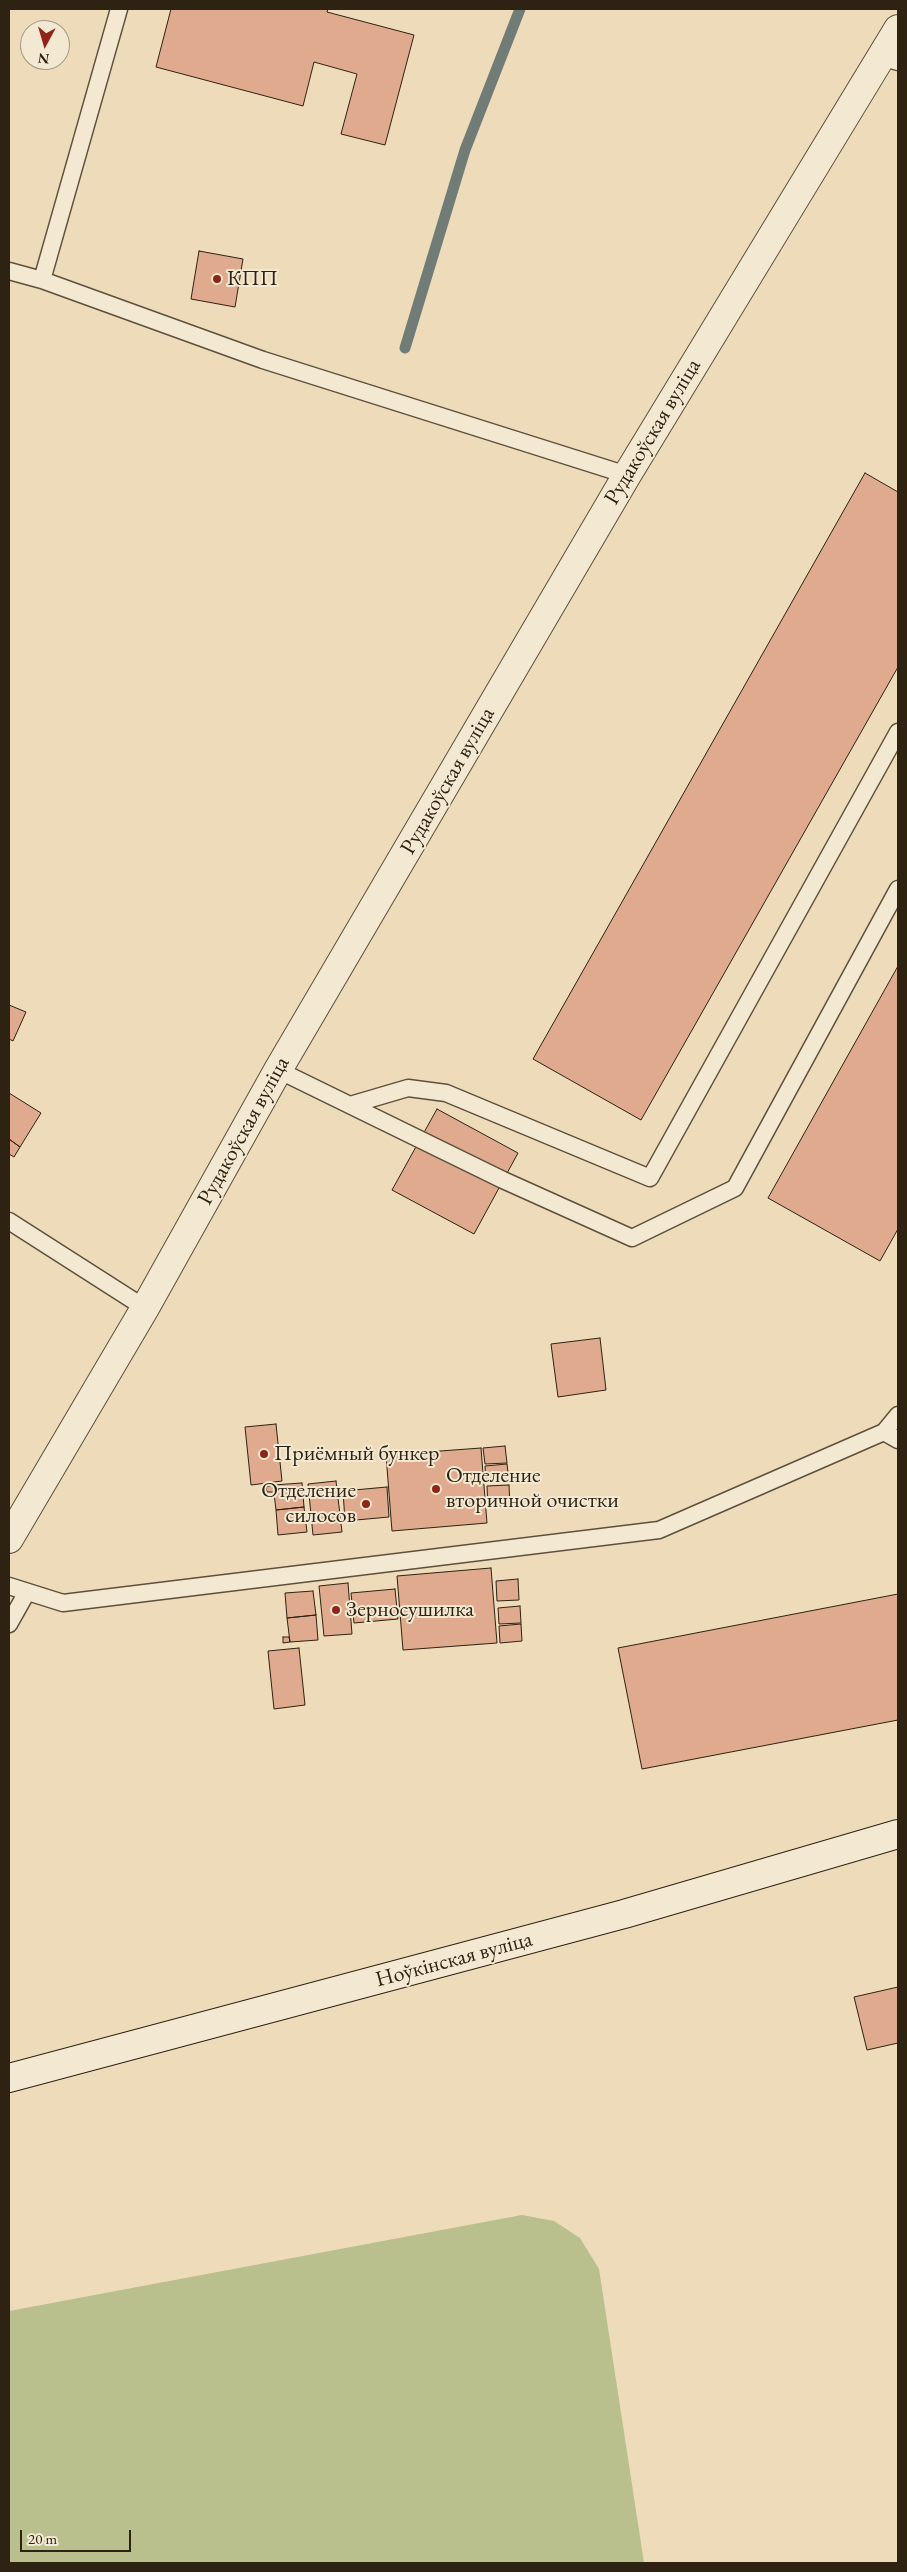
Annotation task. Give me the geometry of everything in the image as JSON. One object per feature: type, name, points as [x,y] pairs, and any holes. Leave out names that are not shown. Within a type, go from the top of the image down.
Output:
[{"type":"street","name":"Рудакоўская вуліца","points":[[9,1539],[145,1308],[278,1070],[627,475],[890,59],[898,29]]},
{"type":"street","name":"Ноўкінская вуліца","points":[[9,2078],[624,1914],[898,1834]]},
{"type":"lane","points":[[42,280],[119,9]]},
{"type":"lane","points":[[9,271],[42,280],[263,360],[627,475]]},
{"type":"lane","points":[[350,1105],[408,1088],[446,1093],[650,1178],[898,732]]},
{"type":"lane","points":[[278,1070],[503,1180],[632,1238],[735,1188],[898,889]]},
{"type":"lane","points":[[9,1221],[145,1308]]},
{"type":"lane","points":[[9,1586],[63,1604],[659,1530],[891,1436],[898,1415]]},
{"type":"lane","points":[[9,1624],[28,1592]]},
{"type":"green space","points":[[522,2215],[554,2221],[580,2238],[599,2269],[644,2563],[9,2563],[9,2311]]},
{"type":"building","points":[[171,9],[328,9],[327,12],[414,35],[385,145],[341,134],[357,74],[314,62],[303,106],[156,67]]},
{"type":"building","name":"КПП","points":[[199,251],[243,259],[235,307],[191,299]]},
{"type":"building","points":[[865,473],[898,492],[898,667],[641,1120],[533,1059]]},
{"type":"building","points":[[898,966],[898,1229],[880,1261],[768,1198]]},
{"type":"building","points":[[9,1005],[26,1012],[13,1041],[9,1039]]},
{"type":"building","points":[[9,1093],[41,1113],[20,1147],[9,1139]]},
{"type":"building","points":[[437,1109],[518,1153],[474,1234],[392,1190]]},
{"type":"building","points":[[9,1139],[20,1147],[14,1157],[9,1154]]},
{"type":"building","points":[[600,1338],[606,1390],[558,1397],[551,1344]]},
{"type":"building","name":"Приёмный бункер","points":[[276,1424],[282,1481],[251,1485],[245,1427]]},
{"type":"building","points":[[505,1446],[507,1463],[485,1464],[483,1448]]},
{"type":"building","name":"Отделение вторичной очистки","points":[[481,1448],[487,1523],[392,1531],[386,1455]]},
{"type":"building","points":[[507,1464],[509,1481],[486,1482],[485,1466]]},
{"type":"building","name":"Зерносушилка","points":[[336,1481],[342,1532],[313,1535],[308,1484]]},
{"type":"building","points":[[302,1483],[304,1507],[276,1510],[273,1485]]},
{"type":"building","points":[[273,1485],[274,1492],[267,1492],[266,1487]]},
{"type":"building","points":[[509,1485],[510,1505],[488,1507],[487,1486]]},
{"type":"building","name":"Отделение силосов","points":[[387,1487],[389,1517],[345,1521],[343,1491]]},
{"type":"building","points":[[304,1507],[307,1532],[278,1535],[276,1510]]},
{"type":"building","name":"Отделение вторичной очистки","points":[[491,1568],[497,1643],[403,1650],[397,1576]]},
{"type":"building","points":[[518,1579],[519,1600],[497,1601],[496,1581]]},
{"type":"building","name":"Зерносушилка","points":[[348,1583],[352,1634],[324,1636],[319,1586]]},
{"type":"building","name":"Отделение силосов","points":[[395,1589],[398,1619],[354,1623],[351,1593]]},
{"type":"building","points":[[313,1591],[316,1615],[287,1618],[285,1593]]},
{"type":"building","points":[[898,1594],[898,1720],[642,1769],[618,1648]]},
{"type":"building","points":[[520,1606],[521,1623],[499,1624],[498,1608]]},
{"type":"building","points":[[316,1615],[318,1640],[290,1642],[287,1618]]},
{"type":"building","points":[[521,1624],[522,1641],[500,1643],[499,1626]]},
{"type":"building","points":[[283,1637],[289,1637],[290,1642],[283,1643]]},
{"type":"building","points":[[299,1648],[305,1705],[274,1709],[268,1651]]},
{"type":"building","points":[[898,1987],[898,2043],[867,2050],[854,1997]]},
{"type":"waterway","points":[[405,348],[465,150],[520,9]]},
{"type":"place","name":"КПП","points":[[217,279]]},
{"type":"place","name":"Приёмный бункер","points":[[264,1454]]},
{"type":"place","name":"Отделение вторичной очистки","points":[[436,1489]]},
{"type":"place","name":"Отделение силосов","points":[[366,1504]]},
{"type":"place","name":"Зерносушилка","points":[[336,1610]]}]
